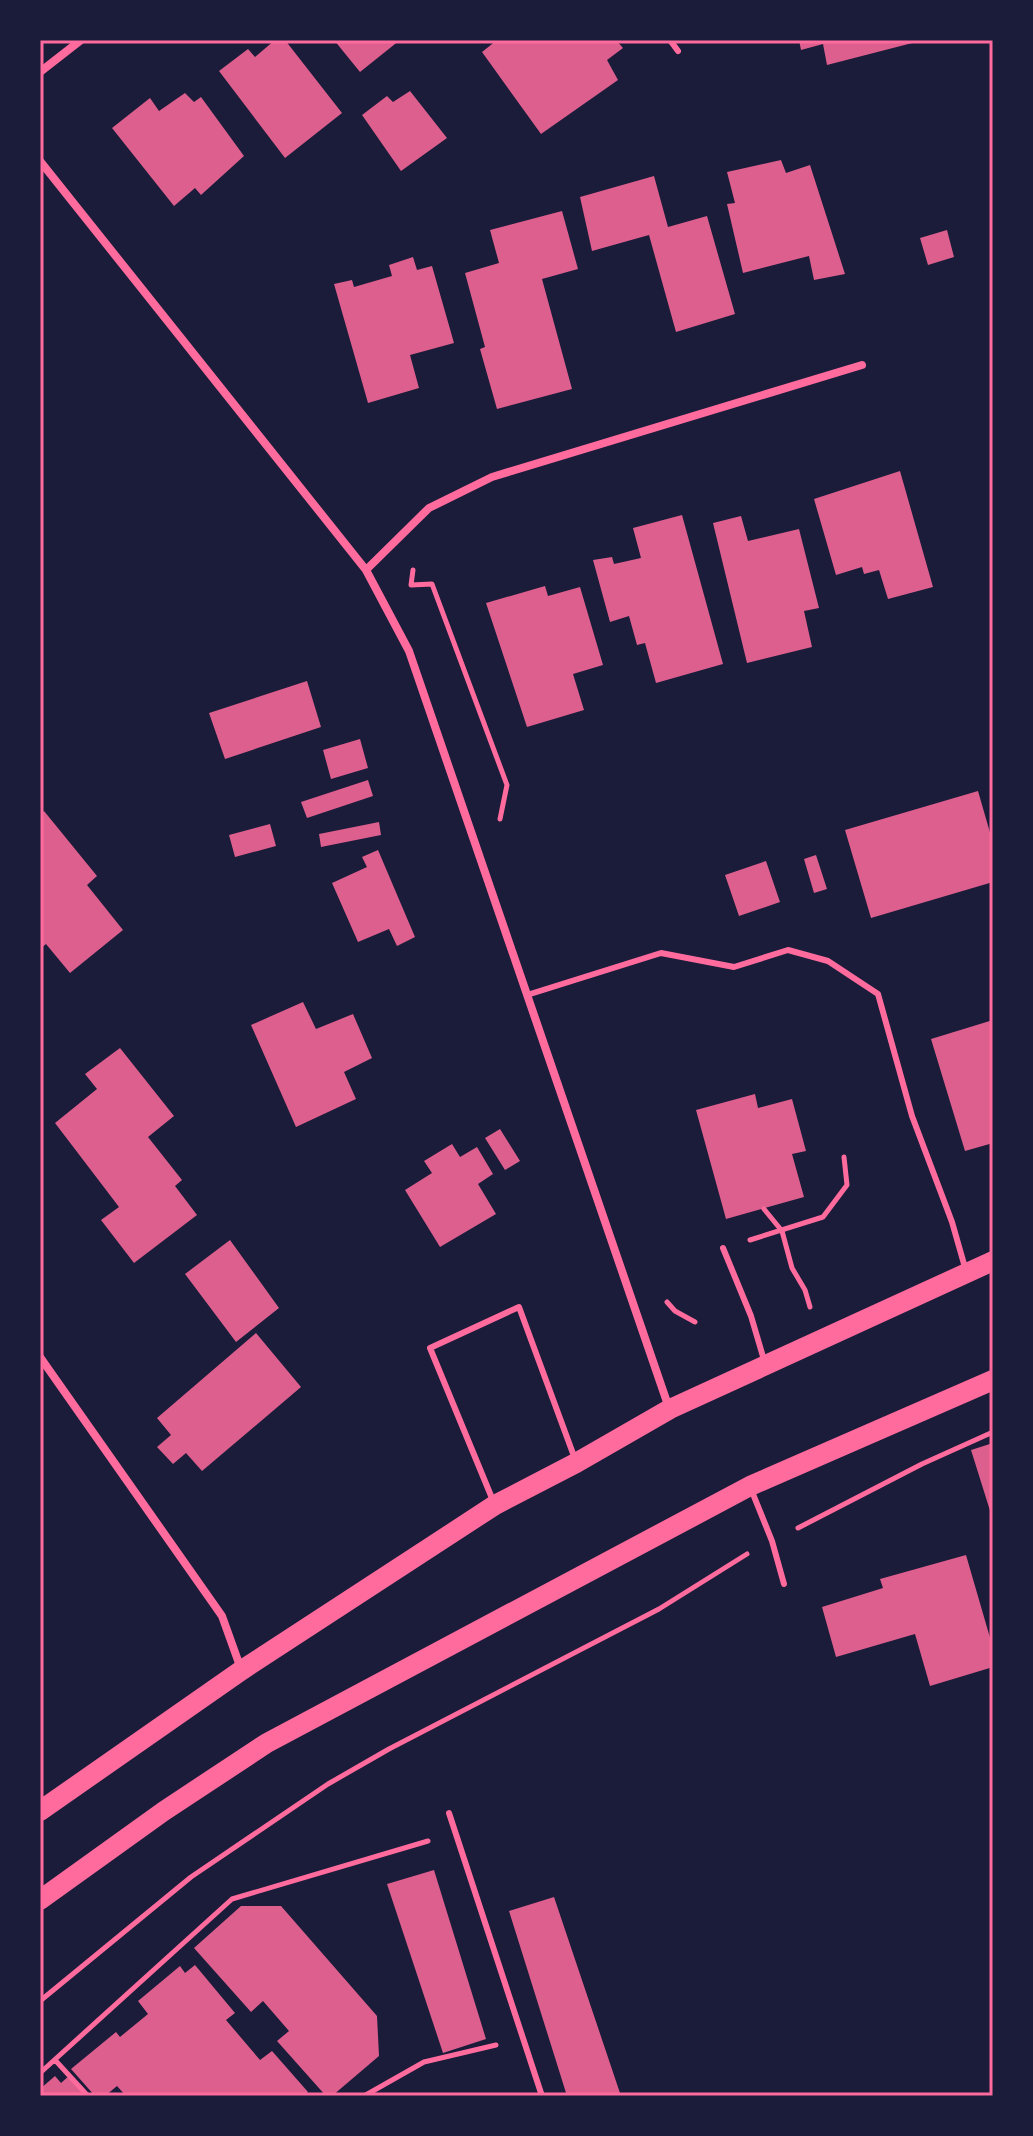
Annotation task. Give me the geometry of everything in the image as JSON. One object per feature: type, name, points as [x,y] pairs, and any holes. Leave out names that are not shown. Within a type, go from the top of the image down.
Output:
[{"type":"main road","points":[[40,1811],[242,1670],[495,1505],[670,1409],[993,1261]]},
{"type":"main road","points":[[40,1900],[164,1811],[267,1743],[750,1486],[993,1380]]},
{"type":"street","points":[[40,72],[81,40]]},
{"type":"street","points":[[40,161],[366,570],[409,651],[670,1409]]},
{"type":"street","points":[[366,570],[429,508],[492,477],[862,365]]},
{"type":"street","points":[[40,1357],[222,1616],[242,1670]]},
{"type":"lane","points":[[670,40],[678,51]]},
{"type":"lane","points":[[527,995],[661,953],[734,967],[788,950],[828,961],[878,994],[912,1116],[952,1222],[966,1271]]},
{"type":"lane","points":[[723,1248],[751,1316],[766,1364]]},
{"type":"lane","points":[[495,1505],[430,1348],[519,1307],[576,1463]]},
{"type":"lane","points":[[750,1486],[772,1541],[784,1584]]},
{"type":"lane","points":[[449,1813],[542,2096]]},
{"type":"path","points":[[723,1248],[823,1217],[847,1185],[844,1157]]},
{"type":"path","points":[[764,1209],[782,1231],[792,1268],[805,1290],[821,1338]]},
{"type":"path","points":[[40,2001],[191,1877],[328,1784],[389,1749],[659,1609],[736,1560],[922,1464],[993,1432]]},
{"type":"path","points":[[40,2073],[232,1899],[456,1833]]},
{"type":"path","points":[[364,2096],[424,2062],[523,2038]]},
{"type":"path","points":[[55,2060],[88,2096]]},
{"type":"building","points":[[275,40],[285,40],[342,113],[285,158],[219,71],[248,49],[255,57]]},
{"type":"building","points":[[334,40],[400,40],[360,72]]},
{"type":"building","points":[[497,40],[616,40],[623,48],[607,60],[618,80],[541,134],[482,52]]},
{"type":"building","points":[[799,40],[920,41],[827,65],[823,44],[801,50]]},
{"type":"building","points":[[410,91],[447,138],[401,171],[362,115],[387,96],[393,102]]},
{"type":"building","points":[[185,93],[194,102],[201,97],[244,156],[201,195],[195,188],[174,206],[112,128],[150,98],[159,111]]},
{"type":"building","points":[[781,160],[786,173],[810,165],[845,274],[814,280],[809,256],[743,273],[727,204],[735,203],[727,172]]},
{"type":"building","points":[[654,176],[668,227],[707,216],[735,314],[676,332],[649,235],[592,251],[580,197]]},
{"type":"building","points":[[562,211],[578,269],[542,279],[572,389],[497,409],[480,349],[485,347],[465,273],[499,263],[490,230]]},
{"type":"building","points":[[947,230],[954,257],[928,265],[920,238]]},
{"type":"building","points":[[413,257],[417,270],[432,266],[454,343],[410,355],[419,388],[368,403],[334,284],[352,280],[354,287],[392,276],[389,265]]},
{"type":"building","points":[[900,471],[933,587],[888,599],[879,570],[864,574],[862,567],[836,575],[814,499]]},
{"type":"building","points":[[682,515],[723,664],[656,683],[645,643],[637,645],[629,616],[610,622],[593,560],[612,557],[614,564],[641,558],[633,528]]},
{"type":"building","points":[[741,516],[748,541],[799,529],[819,608],[804,611],[812,647],[747,663],[713,523]]},
{"type":"building","points":[[545,586],[548,596],[580,587],[603,665],[573,674],[584,710],[527,727],[486,603]]},
{"type":"building","points":[[307,681],[321,727],[225,759],[209,713]]},
{"type":"building","points":[[360,739],[368,768],[331,779],[323,750]]},
{"type":"building","points":[[368,780],[373,796],[307,818],[301,802]]},
{"type":"building","points":[[978,791],[993,843],[993,882],[871,918],[845,830]]},
{"type":"building","points":[[44,811],[97,876],[87,885],[123,930],[70,973],[46,944],[40,949],[40,815]]},
{"type":"building","points":[[379,822],[381,835],[321,847],[319,834]]},
{"type":"building","points":[[270,824],[276,846],[235,857],[229,835]]},
{"type":"building","points":[[378,850],[415,937],[397,946],[389,929],[358,942],[332,883],[367,867],[362,857]]},
{"type":"building","points":[[816,855],[827,889],[814,893],[804,859]]},
{"type":"building","points":[[766,861],[780,902],[739,916],[725,875]]},
{"type":"building","points":[[303,1002],[316,1029],[353,1014],[372,1058],[344,1072],[356,1099],[296,1127],[251,1025]]},
{"type":"building","points":[[993,1020],[993,1143],[965,1151],[931,1039]]},
{"type":"building","points":[[120,1048],[174,1116],[148,1137],[182,1180],[175,1186],[197,1215],[134,1263],[101,1220],[119,1207],[55,1123],[97,1089],[85,1074]]},
{"type":"building","points":[[755,1094],[758,1108],[792,1099],[806,1151],[792,1154],[804,1197],[726,1219],[696,1110]]},
{"type":"building","points":[[500,1129],[520,1161],[505,1170],[485,1138]]},
{"type":"building","points":[[452,1144],[460,1157],[477,1147],[493,1174],[478,1184],[496,1214],[440,1247],[405,1190],[432,1173],[424,1161]]},
{"type":"building","points":[[230,1240],[279,1308],[236,1342],[185,1274]]},
{"type":"building","points":[[256,1333],[301,1387],[202,1471],[186,1453],[173,1464],[157,1447],[171,1435],[157,1418]]},
{"type":"building","points":[[993,1443],[993,1517],[992,1517],[971,1450]]},
{"type":"building","points":[[966,1555],[993,1648],[993,1667],[930,1686],[915,1634],[836,1657],[822,1607],[883,1588],[880,1579]]},
{"type":"building","points":[[434,1870],[486,2039],[443,2053],[387,1884]]},
{"type":"building","points":[[554,1897],[621,2096],[567,2096],[509,1911]]},
{"type":"building","points":[[241,1906],[281,1906],[377,2016],[379,2056],[332,2096],[326,2096],[277,2041],[289,2031],[263,2001],[251,2012],[194,1948]]},
{"type":"building","points":[[195,1965],[235,2013],[226,2020],[260,2060],[272,2051],[308,2092],[304,2096],[126,2096],[117,2086],[105,2096],[95,2096],[71,2069],[116,2032],[120,2037],[148,2014],[138,2001],[180,1966],[185,1973]]},
{"type":"building","points":[[70,2075],[87,2096],[40,2096],[40,2089],[55,2076],[61,2083]]}]
